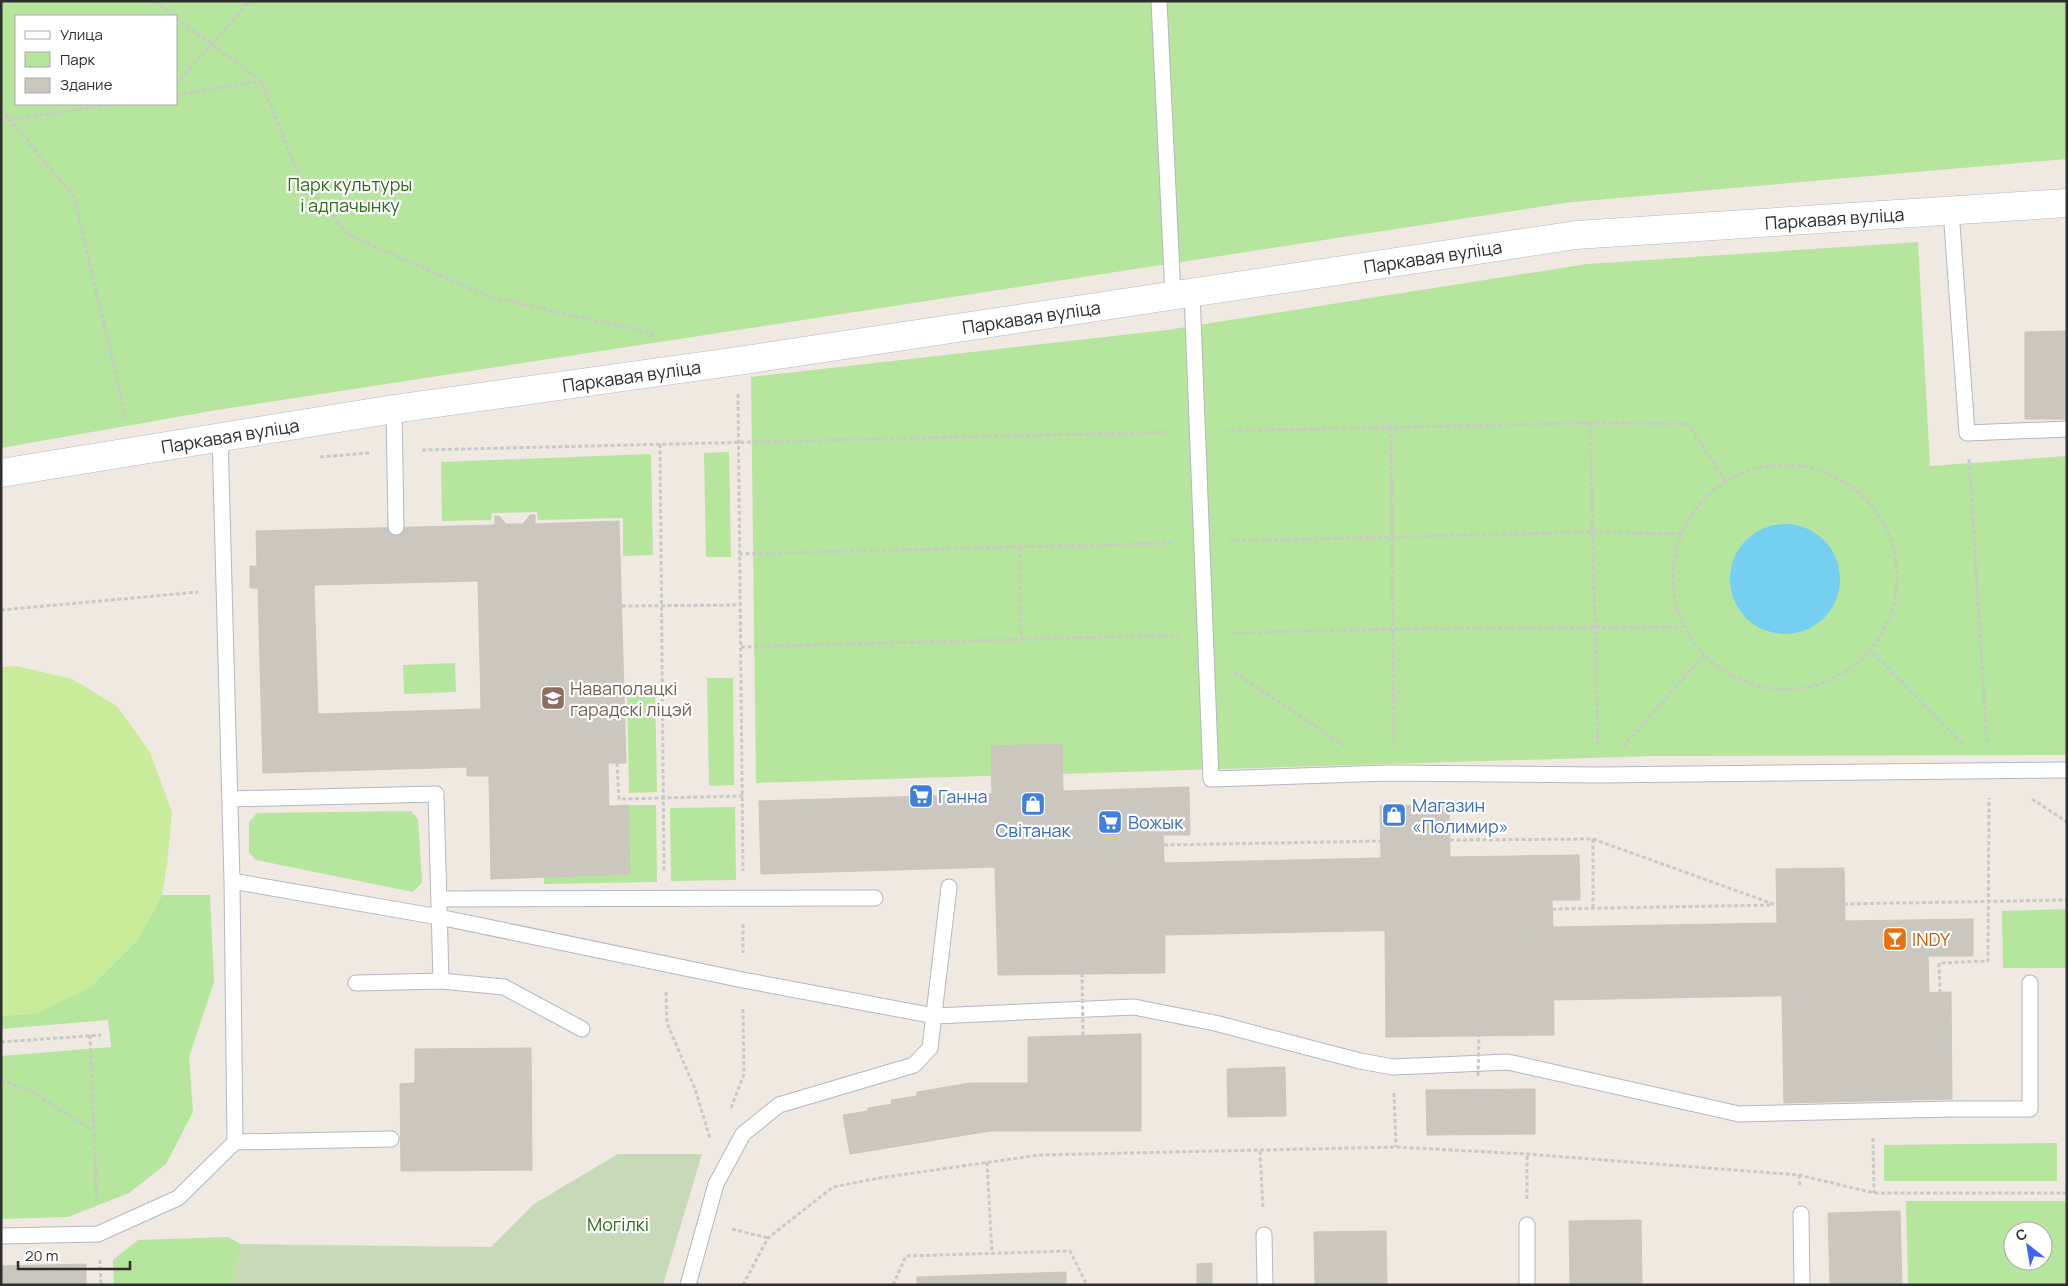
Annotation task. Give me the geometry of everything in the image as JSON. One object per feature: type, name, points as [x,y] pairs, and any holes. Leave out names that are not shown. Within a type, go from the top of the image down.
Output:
[{"type":"street","name":"Паркавая вуліца","points":[[1,473],[394,409],[738,361],[1576,235],[2067,203]]},
{"type":"lane","points":[[1159,1],[1182,294],[1198,431],[1212,779],[1391,774],[1598,775],[2067,770]]},
{"type":"lane","points":[[1951,210],[1967,433],[2067,429]]},
{"type":"lane","points":[[394,409],[396,527]]},
{"type":"lane","points":[[220,436],[232,881],[235,1142]]},
{"type":"lane","points":[[230,799],[436,794],[441,981]]},
{"type":"lane","points":[[232,881],[439,917],[665,964],[935,1016],[1134,1007],[1215,1023],[1360,1061],[1393,1067],[1508,1062],[1739,1114],[2030,1109],[2030,983]]},
{"type":"lane","points":[[688,1285],[716,1184],[743,1134],[779,1105],[914,1065],[930,1048],[949,886]]},
{"type":"lane","points":[[439,899],[875,898]]},
{"type":"lane","points":[[356,983],[441,981],[504,987],[582,1029]]},
{"type":"lane","points":[[1,1236],[98,1234],[178,1198],[235,1142],[391,1139]]},
{"type":"lane","points":[[1801,1214],[1802,1285]]},
{"type":"lane","points":[[1527,1225],[1527,1285]]},
{"type":"lane","points":[[1264,1235],[1265,1285]]},
{"type":"path","points":[[155,1],[172,15]]},
{"type":"path","points":[[178,82],[250,1]]},
{"type":"path","points":[[178,19],[261,81],[299,176],[349,235],[490,297],[652,334],[654,373]]},
{"type":"path","points":[[178,94],[261,81]]},
{"type":"path","points":[[1,121],[109,105]]},
{"type":"path","points":[[1,109],[74,198],[133,450]]},
{"type":"path","points":[[738,361],[744,824]]},
{"type":"path","points":[[317,458],[395,451],[738,442],[1590,423],[1688,424],[1726,480]]},
{"type":"path","points":[[1590,423],[1598,775]]},
{"type":"path","points":[[1391,427],[1391,774]]},
{"type":"path","points":[[1940,993],[1939,963],[1988,962],[1989,771],[1967,433]]},
{"type":"path","points":[[660,444],[664,898]]},
{"type":"path","points":[[1776,465],[1799,465],[1837,476],[1856,489],[1883,518],[1899,574],[1891,620],[1873,653],[1830,682],[1777,691],[1740,682],[1704,655],[1682,627],[1672,572],[1680,534],[1699,505],[1726,480],[1776,465]]},
{"type":"path","points":[[1020,547],[1021,639]]},
{"type":"path","points":[[1,610],[224,590]]},
{"type":"path","points":[[622,606],[740,605]]},
{"type":"path","points":[[1873,653],[1989,771]]},
{"type":"path","points":[[1206,655],[1391,774]]},
{"type":"path","points":[[1598,775],[1704,655]]},
{"type":"path","points":[[617,763],[618,799],[743,796]]},
{"type":"path","points":[[1592,839],[1593,909]]},
{"type":"path","points":[[1450,840],[1592,839],[1776,905],[1552,910]]},
{"type":"path","points":[[1164,845],[1381,841]]},
{"type":"path","points":[[1844,904],[2067,900]]},
{"type":"path","points":[[743,926],[743,949]]},
{"type":"path","points":[[665,964],[667,1023],[695,1089],[711,1142]]},
{"type":"path","points":[[1082,973],[1083,1036]]},
{"type":"path","points":[[1,1042],[101,1034]]},
{"type":"path","points":[[743,1034],[744,1074]]},
{"type":"path","points":[[90,1035],[96,1197]]},
{"type":"path","points":[[1478,1076],[1479,1035]]},
{"type":"path","points":[[1,1080],[36,1094],[93,1130]]},
{"type":"path","points":[[1394,1092],[1396,1147]]},
{"type":"path","points":[[743,1285],[768,1238],[833,1187],[1039,1154],[1396,1147],[1527,1154],[1800,1175],[1874,1193],[2067,1193]]},
{"type":"path","points":[[1873,1148],[1874,1193]]},
{"type":"path","points":[[1260,1151],[1264,1235]]},
{"type":"path","points":[[1527,1154],[1527,1225]]},
{"type":"path","points":[[988,1162],[992,1254]]},
{"type":"path","points":[[705,1222],[768,1238]]},
{"type":"path","points":[[893,1285],[906,1256],[1070,1251],[1087,1285]]},
{"type":"path","points":[[100,1268],[101,1285]]},
{"type":"green space","name":"Парк культуры і адпачынку","points":[[1,1],[2067,1],[2067,159],[1572,202],[217,410],[1,448]]},
{"type":"green space","points":[[1918,242],[1930,466],[2067,456],[2067,755],[1654,756],[756,783],[751,377],[1167,330],[1587,264]]},
{"type":"green space","points":[[729,452],[731,557],[706,557],[704,453]]},
{"type":"green space","points":[[651,454],[653,555],[623,556],[623,518],[538,520],[537,512],[492,513],[491,520],[442,521],[441,462]]},
{"type":"green space","points":[[455,663],[456,692],[404,694],[403,665]]},
{"type":"green space","points":[[16,666],[72,679],[117,706],[150,752],[172,812],[162,895],[137,941],[91,987],[38,1013],[1,1016],[1,667]]},
{"type":"green space","points":[[707,678],[733,678],[734,785],[709,786]]},
{"type":"green space","points":[[627,686],[655,686],[657,792],[629,793]]},
{"type":"green space","points":[[628,805],[656,805],[657,882],[544,884],[544,876],[630,874]]},
{"type":"green space","points":[[735,807],[736,880],[671,881],[670,808]]},
{"type":"green space","points":[[411,811],[418,819],[422,883],[413,892],[256,860],[249,852],[249,822],[257,813]]},
{"type":"green space","points":[[162,895],[210,895],[214,982],[189,1057],[193,1112],[166,1164],[129,1193],[68,1217],[1,1219],[1,1056],[111,1047],[108,1020],[1,1029],[1,1016],[38,1013],[137,941]]},
{"type":"green space","points":[[2067,909],[2067,968],[2003,968],[2002,911]]},
{"type":"green space","points":[[2057,1143],[2057,1181],[1884,1181],[1884,1145]]},
{"type":"green space","name":"Могілкі","points":[[618,1154],[702,1154],[663,1285],[233,1285],[241,1244],[491,1247],[534,1204]]},
{"type":"green space","points":[[1906,1201],[2067,1201],[2067,1285],[1908,1285]]},
{"type":"green space","points":[[228,1237],[241,1244],[233,1285],[114,1285],[113,1260],[138,1240]]},
{"type":"water","points":[[1785,524],[1806,528],[1824,540],[1836,558],[1840,579],[1836,600],[1824,618],[1806,630],[1785,634],[1764,630],[1746,618],[1734,600],[1730,579],[1734,558],[1746,540],[1764,528]]},
{"type":"building","points":[[2067,331],[2067,419],[2025,419],[2025,332]]},
{"type":"building","name":"Наваполацкі гарадскі ліцэй","points":[[530,515],[535,515],[535,524],[619,521],[626,763],[608,763],[609,806],[628,805],[630,874],[491,879],[489,776],[467,776],[467,767],[263,773],[258,588],[250,588],[250,566],[257,566],[256,531],[495,525],[495,516],[499,516],[506,524],[523,524]],"holes":[[[478,581],[481,709],[318,714],[314,585]]]},
{"type":"building","points":[[1062,744],[1063,791],[1189,787],[1190,835],[1163,835],[1164,862],[761,874],[759,801],[992,794],[991,746]]},
{"type":"building","points":[[1449,805],[1450,857],[1579,855],[1580,900],[1552,900],[1553,927],[1165,935],[1164,863],[1381,858],[1380,806]]},
{"type":"building","points":[[1164,862],[1165,973],[998,975],[995,866]]},
{"type":"building","points":[[1844,868],[1845,921],[1973,919],[1973,956],[1928,956],[1929,993],[1554,1000],[1553,927],[1777,923],[1776,869]]},
{"type":"building","points":[[1553,927],[1554,1035],[1386,1037],[1385,930]]},
{"type":"building","points":[[1951,992],[1952,1099],[1784,1103],[1782,996]]},
{"type":"building","points":[[1141,1034],[1141,1131],[1028,1131],[1028,1037]]},
{"type":"building","points":[[531,1048],[532,1170],[401,1171],[400,1084],[415,1083],[415,1049]]},
{"type":"building","points":[[1285,1067],[1286,1116],[1228,1117],[1227,1069]]},
{"type":"building","points":[[970,1083],[1028,1083],[1028,1131],[990,1131],[850,1154],[843,1115],[868,1111],[868,1108],[892,1104],[891,1100],[917,1096],[917,1092]]},
{"type":"building","points":[[1535,1089],[1535,1134],[1427,1135],[1426,1090]]},
{"type":"building","points":[[1900,1211],[1902,1285],[1830,1285],[1828,1213]]},
{"type":"building","points":[[1641,1220],[1642,1285],[1570,1285],[1569,1221]]},
{"type":"building","points":[[1386,1231],[1387,1285],[1315,1285],[1314,1232]]},
{"type":"building","points":[[1212,1263],[1212,1285],[1197,1285],[1197,1264]]},
{"type":"building","points":[[86,1264],[86,1285],[1,1285],[1,1266]]},
{"type":"building","points":[[1066,1272],[1066,1285],[917,1285],[917,1277]]},
{"type":"place","name":"Наваполацкі гарадскі ліцэй","points":[[553,698]]},
{"type":"place","name":"Ганна","points":[[921,796]]},
{"type":"place","name":"Світанак","points":[[1033,804]]},
{"type":"place","name":"Магазин «Полимир»","points":[[1394,815]]},
{"type":"place","name":"Вожык","points":[[1110,822]]},
{"type":"place","name":"INDY","points":[[1895,939]]}]
